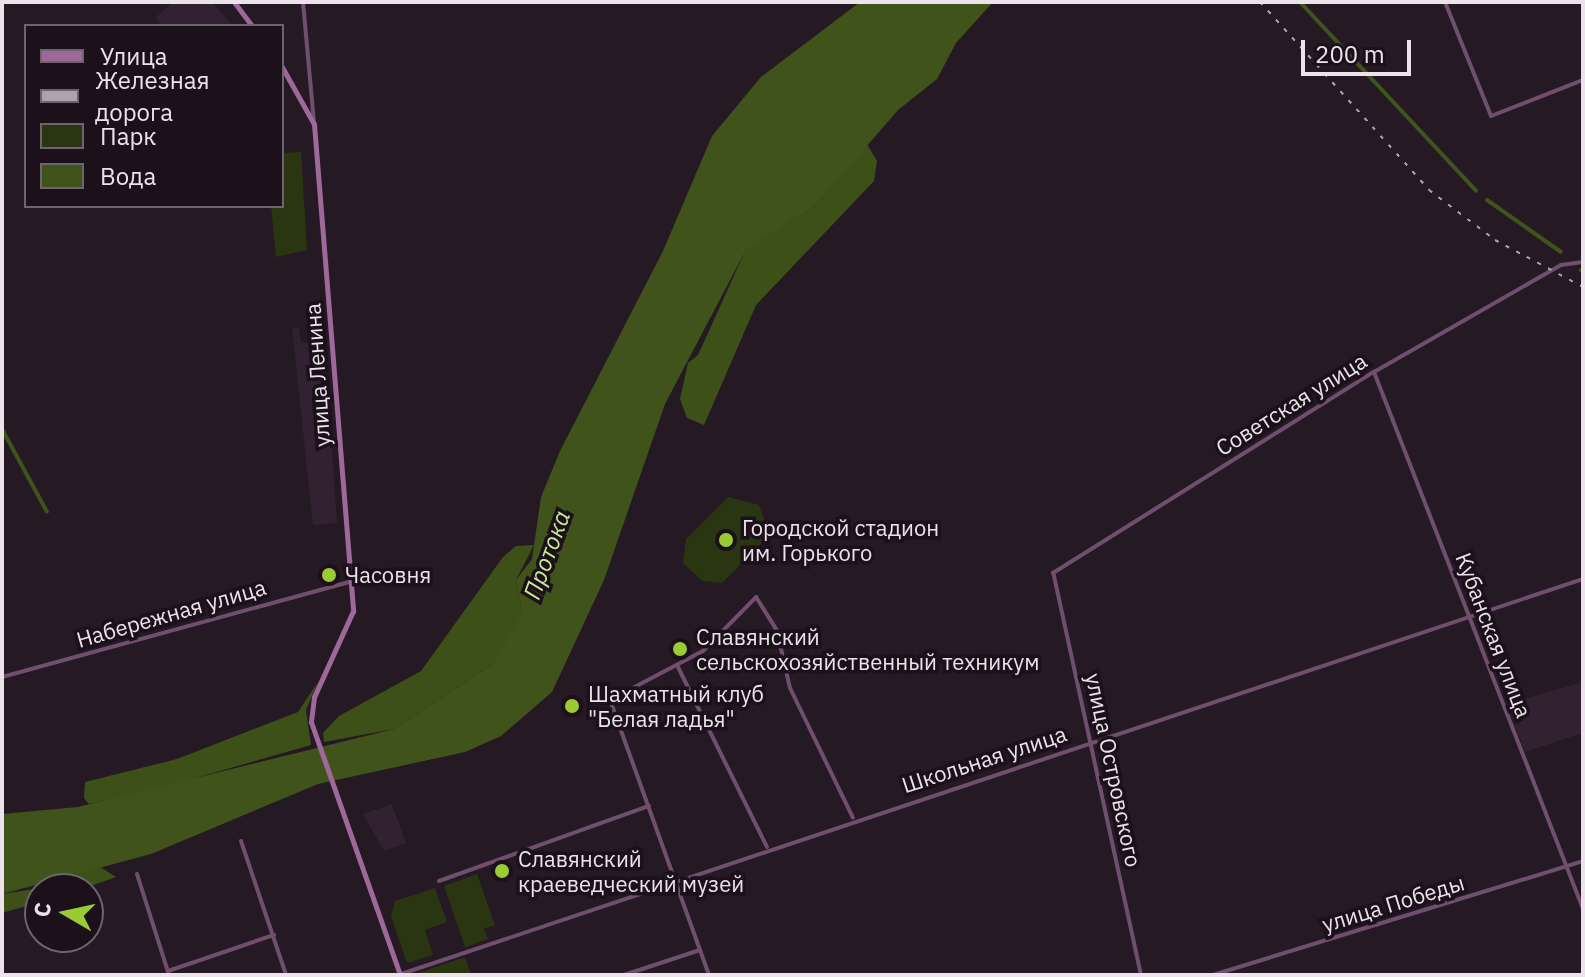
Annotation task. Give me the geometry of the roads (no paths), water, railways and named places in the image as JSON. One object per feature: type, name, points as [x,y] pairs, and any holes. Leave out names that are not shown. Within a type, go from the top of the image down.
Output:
[{"type":"main road","points":[[234,2],[250,24]]},
{"type":"main road","points":[[284,70],[309,107]]},
{"type":"main road","name":"улица Ленина","points":[[309,107],[314,124],[352,620],[314,697],[315,736],[399,975]]},
{"type":"street","points":[[303,2],[309,107]]},
{"type":"street","points":[[1445,2],[1491,116],[1583,80]]},
{"type":"street","name":"Советская улица","points":[[1053,573],[1374,372],[1550,272],[1583,262]]},
{"type":"street","name":"Кубанская улица","points":[[1374,372],[1583,909]]},
{"type":"street","name":"улица Островского","points":[[1053,573],[1092,739],[1141,975]]},
{"type":"street","name":"Школьная улица","points":[[399,975],[673,878],[1583,579]]},
{"type":"street","name":"Набережная улица","points":[[2,677],[350,582]]},
{"type":"street","points":[[709,975],[610,700],[703,651],[756,597],[777,631],[790,688],[853,818]]},
{"type":"street","points":[[677,665],[767,847]]},
{"type":"street","points":[[439,881],[649,806]]},
{"type":"street","points":[[241,841],[286,975]]},
{"type":"street","name":"улица Победы","points":[[1213,975],[1583,861]]},
{"type":"street","points":[[137,874],[168,973],[274,935]]},
{"type":"street","points":[[624,975],[700,950]]},
{"type":"water","name":"Протока","points":[[860,2],[993,2],[956,43],[937,79],[898,110],[815,206],[747,248],[665,404],[604,580],[552,692],[501,736],[465,752],[318,784],[151,854],[80,873],[24,873],[24,888],[2,894],[2,814],[78,807],[394,729],[495,662],[522,613],[516,580],[532,559],[541,497],[560,451],[663,251],[712,136],[761,77]]},
{"type":"waterway","points":[[1300,2],[1476,191]]},
{"type":"waterway","points":[[1487,200],[1561,252]]},
{"type":"waterway","points":[[2,429],[47,512]]},
{"type":"railway","points":[[1260,2],[1429,190],[1495,240],[1583,287]]},
{"type":"place","name":"Городской cтадион им. Горького","points":[[726,540]]},
{"type":"place","name":"Часовня","points":[[329,575]]},
{"type":"place","name":"Славянский сельскохозяйственный техникум","points":[[680,649]]},
{"type":"place","name":"Шахматный клуб \"Белая ладья\"","points":[[572,706]]},
{"type":"place","name":"Славянский краеведческий музей","points":[[502,871]]}]
